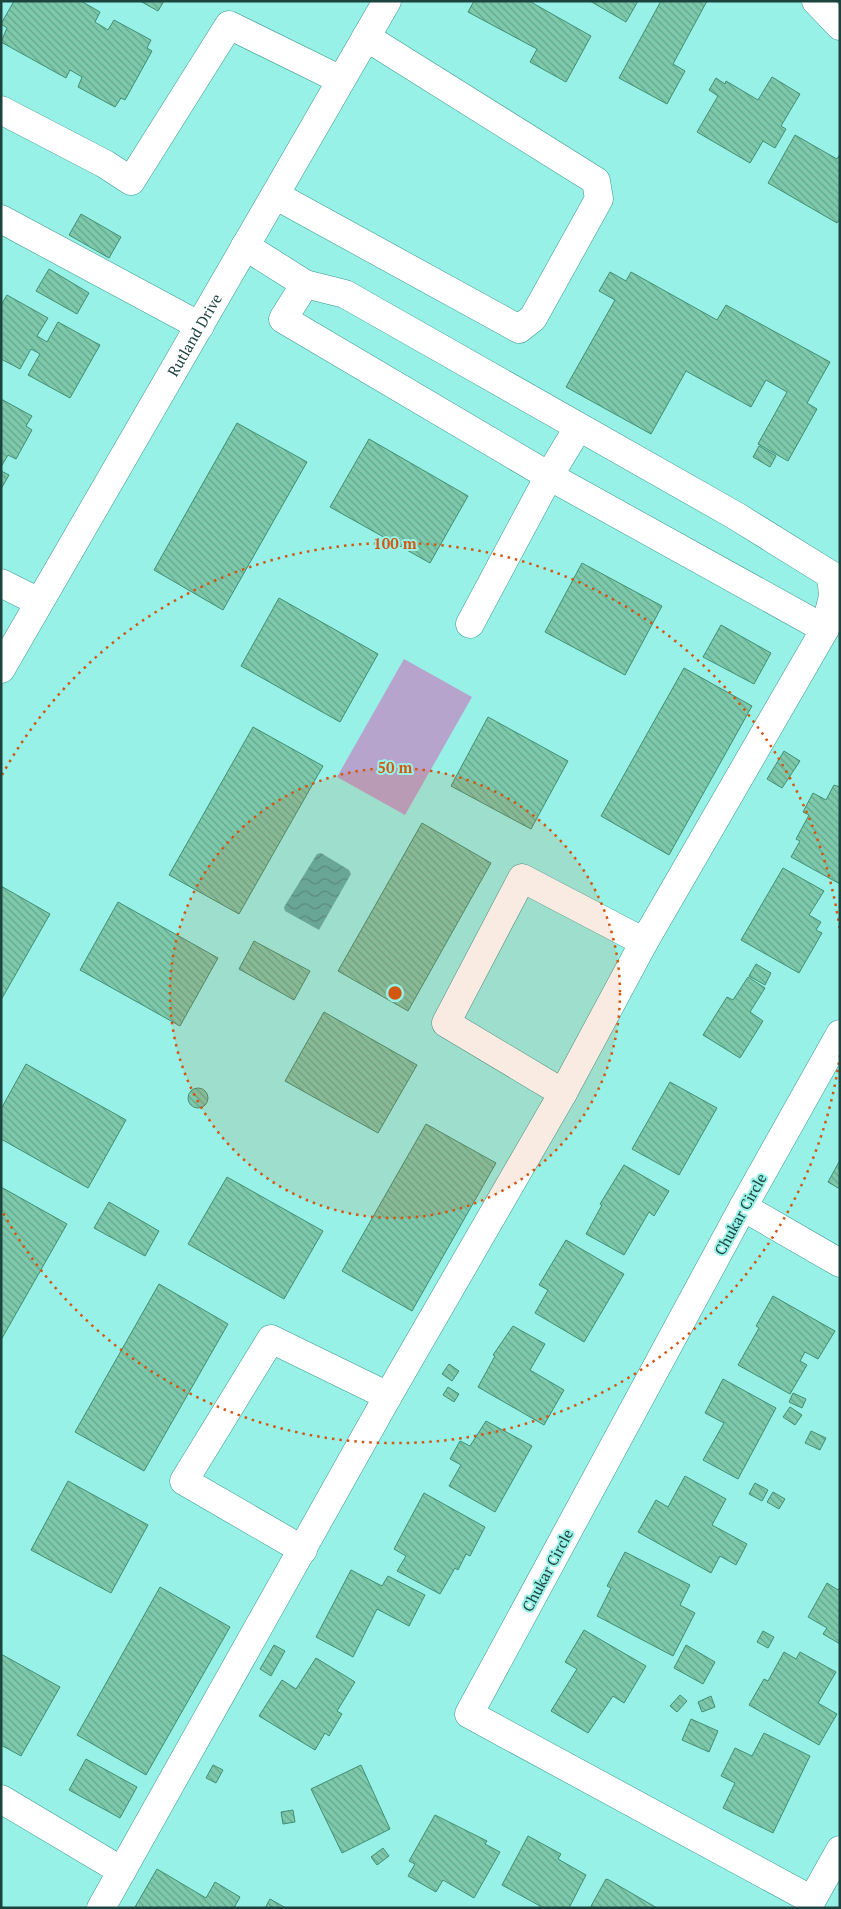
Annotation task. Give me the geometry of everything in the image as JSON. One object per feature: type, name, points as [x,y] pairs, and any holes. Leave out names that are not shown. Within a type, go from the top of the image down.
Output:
[{"type":"street","name":"Rutland Drive","points":[[1,668],[387,1]]},
{"type":"street","points":[[816,1],[840,26]]},
{"type":"street","points":[[1,110],[105,164],[131,181],[229,25],[341,80]]},
{"type":"street","points":[[275,195],[519,329],[533,318],[599,199],[596,181],[366,37]]},
{"type":"street","points":[[1,219],[200,326]]},
{"type":"street","points":[[101,1908],[388,1396],[562,1093],[644,942],[824,629],[833,596],[831,575],[736,516],[345,294],[305,284],[245,246]]},
{"type":"street","points":[[305,284],[283,319],[549,476],[824,629]]},
{"type":"street","points":[[470,624],[549,476],[578,428]]},
{"type":"street","points":[[1,583],[39,602]]},
{"type":"street","points":[[562,1093],[446,1023],[522,878],[644,942]]},
{"type":"street","name":"Chukar Circle","points":[[840,1034],[743,1207],[469,1714],[812,1900],[840,1850]]},
{"type":"street","points":[[743,1207],[840,1263]]},
{"type":"street","points":[[303,1550],[184,1481],[271,1339],[388,1396]]},
{"type":"street","points":[[1,1799],[122,1871]]},
{"type":"shaded area","points":[[404,659],[472,697],[405,815],[337,777]]},
{"type":"water","points":[[321,853],[349,870],[351,874],[319,930],[285,911],[284,907],[317,854]]},
{"type":"building","points":[[14,1],[81,1],[100,12],[95,22],[108,30],[114,20],[151,40],[147,48],[152,51],[125,100],[121,98],[115,107],[78,87],[82,77],[70,70],[66,78],[1,42],[7,28],[1,24]]},
{"type":"building","points":[[140,1],[164,1],[158,11]]},
{"type":"building","points":[[474,1],[529,1],[591,36],[566,82],[530,62],[537,49],[468,12]]},
{"type":"building","points":[[590,1],[638,1],[626,22]]},
{"type":"building","points":[[661,1],[707,1],[673,64],[685,71],[667,104],[619,78]]},
{"type":"building","points":[[772,77],[800,94],[781,126],[786,129],[775,148],[763,141],[750,163],[697,132],[718,96],[709,90],[716,78],[725,84],[726,81],[758,100]]},
{"type":"building","points":[[795,135],[837,159],[840,154],[840,218],[837,223],[768,183]]},
{"type":"building","points":[[81,214],[121,237],[109,258],[69,235]]},
{"type":"building","points":[[49,269],[89,293],[77,314],[36,291]]},
{"type":"building","points":[[610,272],[626,281],[631,272],[717,320],[726,305],[830,362],[807,403],[817,409],[788,461],[758,444],[787,392],[766,380],[751,407],[686,371],[651,434],[566,387],[615,300],[599,291]]},
{"type":"building","points":[[7,295],[48,318],[37,336],[47,342],[58,322],[100,345],[70,398],[28,375],[40,354],[31,349],[20,369],[1,359],[1,305]]},
{"type":"building","points":[[1,399],[32,416],[26,426],[32,430],[16,459],[8,455],[1,467]]},
{"type":"building","points":[[237,423],[307,462],[223,610],[154,570]]},
{"type":"building","points":[[369,439],[468,496],[430,563],[330,507]]},
{"type":"building","points":[[759,446],[776,456],[770,467],[753,457]]},
{"type":"building","points":[[1,471],[9,475],[1,489]]},
{"type":"building","points":[[582,563],[662,606],[625,675],[545,632]]},
{"type":"building","points":[[279,598],[378,654],[340,722],[241,666]]},
{"type":"building","points":[[721,625],[771,653],[754,684],[703,657]]},
{"type":"building","points":[[684,668],[752,706],[669,855],[601,816]]},
{"type":"building","points":[[488,717],[568,761],[531,829],[451,786]]},
{"type":"building","points":[[253,727],[323,766],[239,914],[169,875]]},
{"type":"building","points":[[784,751],[800,761],[782,788],[767,779]]},
{"type":"building","points":[[834,785],[840,787],[840,884],[791,857],[800,841],[796,839],[809,815],[803,812],[813,793],[826,800]]},
{"type":"building","points":[[422,823],[491,863],[408,1011],[338,971]]},
{"type":"building","points":[[783,868],[824,891],[809,915],[821,922],[816,930],[822,933],[799,973],[741,940]]},
{"type":"building","points":[[1,886],[50,914],[1,1000]]},
{"type":"building","points":[[118,902],[218,958],[180,1026],[80,970]]},
{"type":"building","points":[[254,941],[310,971],[294,1000],[239,969]]},
{"type":"building","points":[[756,964],[771,973],[765,985],[749,976]]},
{"type":"building","points":[[748,977],[765,988],[750,1012],[763,1021],[740,1058],[703,1035],[727,997],[733,1000]]},
{"type":"building","points":[[324,1012],[417,1065],[378,1133],[285,1081]]},
{"type":"building","points":[[26,1064],[126,1120],[88,1188],[1,1139],[1,1109]]},
{"type":"building","points":[[670,1082],[717,1108],[679,1175],[632,1149]]},
{"type":"building","points":[[198,1088],[205,1091],[208,1098],[205,1105],[198,1108],[191,1105],[188,1098],[191,1091]]},
{"type":"building","points":[[426,1124],[496,1163],[412,1311],[342,1271]]},
{"type":"building","points":[[840,1160],[840,1189],[828,1182]]},
{"type":"building","points":[[624,1165],[669,1191],[654,1216],[649,1212],[624,1255],[586,1234],[602,1205],[600,1204]]},
{"type":"building","points":[[227,1177],[323,1231],[284,1299],[188,1244]]},
{"type":"building","points":[[1,1187],[67,1224],[1,1340]]},
{"type":"building","points":[[109,1202],[159,1231],[145,1256],[94,1228]]},
{"type":"building","points":[[566,1240],[624,1274],[584,1342],[535,1313],[548,1290],[539,1285]]},
{"type":"building","points":[[159,1284],[228,1324],[144,1471],[75,1432]]},
{"type":"building","points":[[773,1296],[835,1331],[818,1359],[805,1352],[800,1361],[807,1365],[790,1394],[738,1365],[759,1328],[756,1326]]},
{"type":"building","points":[[513,1326],[545,1344],[530,1370],[564,1390],[544,1425],[478,1387],[495,1356],[493,1355]]},
{"type":"building","points":[[449,1364],[459,1371],[452,1381],[442,1374]]},
{"type":"building","points":[[723,1379],[776,1408],[738,1479],[703,1460],[724,1423],[705,1413]]},
{"type":"building","points":[[448,1387],[459,1394],[454,1402],[443,1395]]},
{"type":"building","points":[[793,1393],[806,1399],[802,1408],[789,1402]]},
{"type":"building","points":[[790,1407],[802,1415],[795,1425],[783,1417]]},
{"type":"building","points":[[486,1421],[532,1446],[495,1512],[449,1486],[461,1465],[450,1459],[460,1441],[470,1446]]},
{"type":"building","points":[[811,1431],[826,1438],[820,1450],[805,1443]]},
{"type":"building","points":[[685,1476],[726,1499],[712,1525],[747,1544],[736,1565],[720,1556],[711,1573],[638,1532],[656,1500],[668,1507]]},
{"type":"building","points":[[68,1481],[148,1525],[111,1593],[31,1550]]},
{"type":"building","points":[[755,1483],[768,1490],[762,1501],[749,1494]]},
{"type":"building","points":[[773,1492],[785,1499],[779,1509],[767,1502]]},
{"type":"building","points":[[424,1493],[485,1527],[470,1556],[466,1554],[458,1570],[455,1568],[440,1594],[397,1571],[406,1556],[394,1549]]},
{"type":"building","points":[[625,1552],[690,1585],[680,1605],[695,1613],[673,1656],[597,1616],[611,1588],[607,1586]]},
{"type":"building","points":[[351,1570],[382,1586],[388,1576],[425,1595],[409,1626],[377,1609],[353,1657],[316,1637]]},
{"type":"building","points":[[827,1583],[838,1590],[840,1587],[840,1644],[823,1634],[827,1628],[808,1617]]},
{"type":"building","points":[[160,1587],[230,1627],[146,1775],[77,1735]]},
{"type":"building","points":[[584,1630],[646,1666],[624,1703],[613,1696],[588,1733],[551,1711],[577,1669],[565,1662]]},
{"type":"building","points":[[763,1631],[774,1637],[768,1648],[757,1642]]},
{"type":"building","points":[[274,1645],[285,1651],[271,1676],[260,1669]]},
{"type":"building","points":[[686,1645],[715,1662],[703,1684],[674,1668]]},
{"type":"building","points":[[784,1652],[796,1659],[800,1652],[836,1672],[818,1703],[837,1714],[819,1745],[749,1705],[764,1679],[768,1681]]},
{"type":"building","points":[[1,1654],[60,1687],[21,1756],[1,1745]]},
{"type":"building","points":[[316,1658],[355,1682],[337,1711],[342,1714],[329,1736],[325,1733],[315,1750],[259,1716],[282,1680],[296,1689]]},
{"type":"building","points":[[680,1695],[687,1701],[677,1712],[670,1706]]},
{"type":"building","points":[[711,1696],[715,1707],[702,1712],[698,1702]]},
{"type":"building","points":[[691,1719],[718,1731],[709,1752],[682,1740]]},
{"type":"building","points":[[764,1733],[810,1756],[773,1833],[723,1808],[735,1783],[721,1776],[735,1748],[752,1756]]},
{"type":"building","points":[[86,1759],[137,1787],[120,1818],[69,1790]]},
{"type":"building","points":[[213,1765],[223,1770],[216,1783],[206,1778]]},
{"type":"building","points":[[361,1765],[390,1829],[342,1853],[311,1789]]},
{"type":"building","points":[[293,1810],[295,1822],[283,1824],[281,1812]]},
{"type":"building","points":[[435,1815],[487,1841],[485,1844],[500,1852],[474,1898],[443,1880],[436,1892],[408,1876],[415,1864],[409,1861]]},
{"type":"building","points":[[528,1836],[561,1854],[558,1859],[586,1875],[569,1908],[539,1908],[540,1906],[502,1885]]},
{"type":"building","points":[[383,1848],[389,1856],[377,1865],[371,1857]]},
{"type":"building","points":[[157,1869],[206,1898],[215,1882],[240,1897],[234,1908],[135,1907]]},
{"type":"building","points":[[606,1879],[609,1880],[657,1908],[590,1908]]},
{"type":"building","points":[[270,1899],[286,1908],[265,1908]]}]
